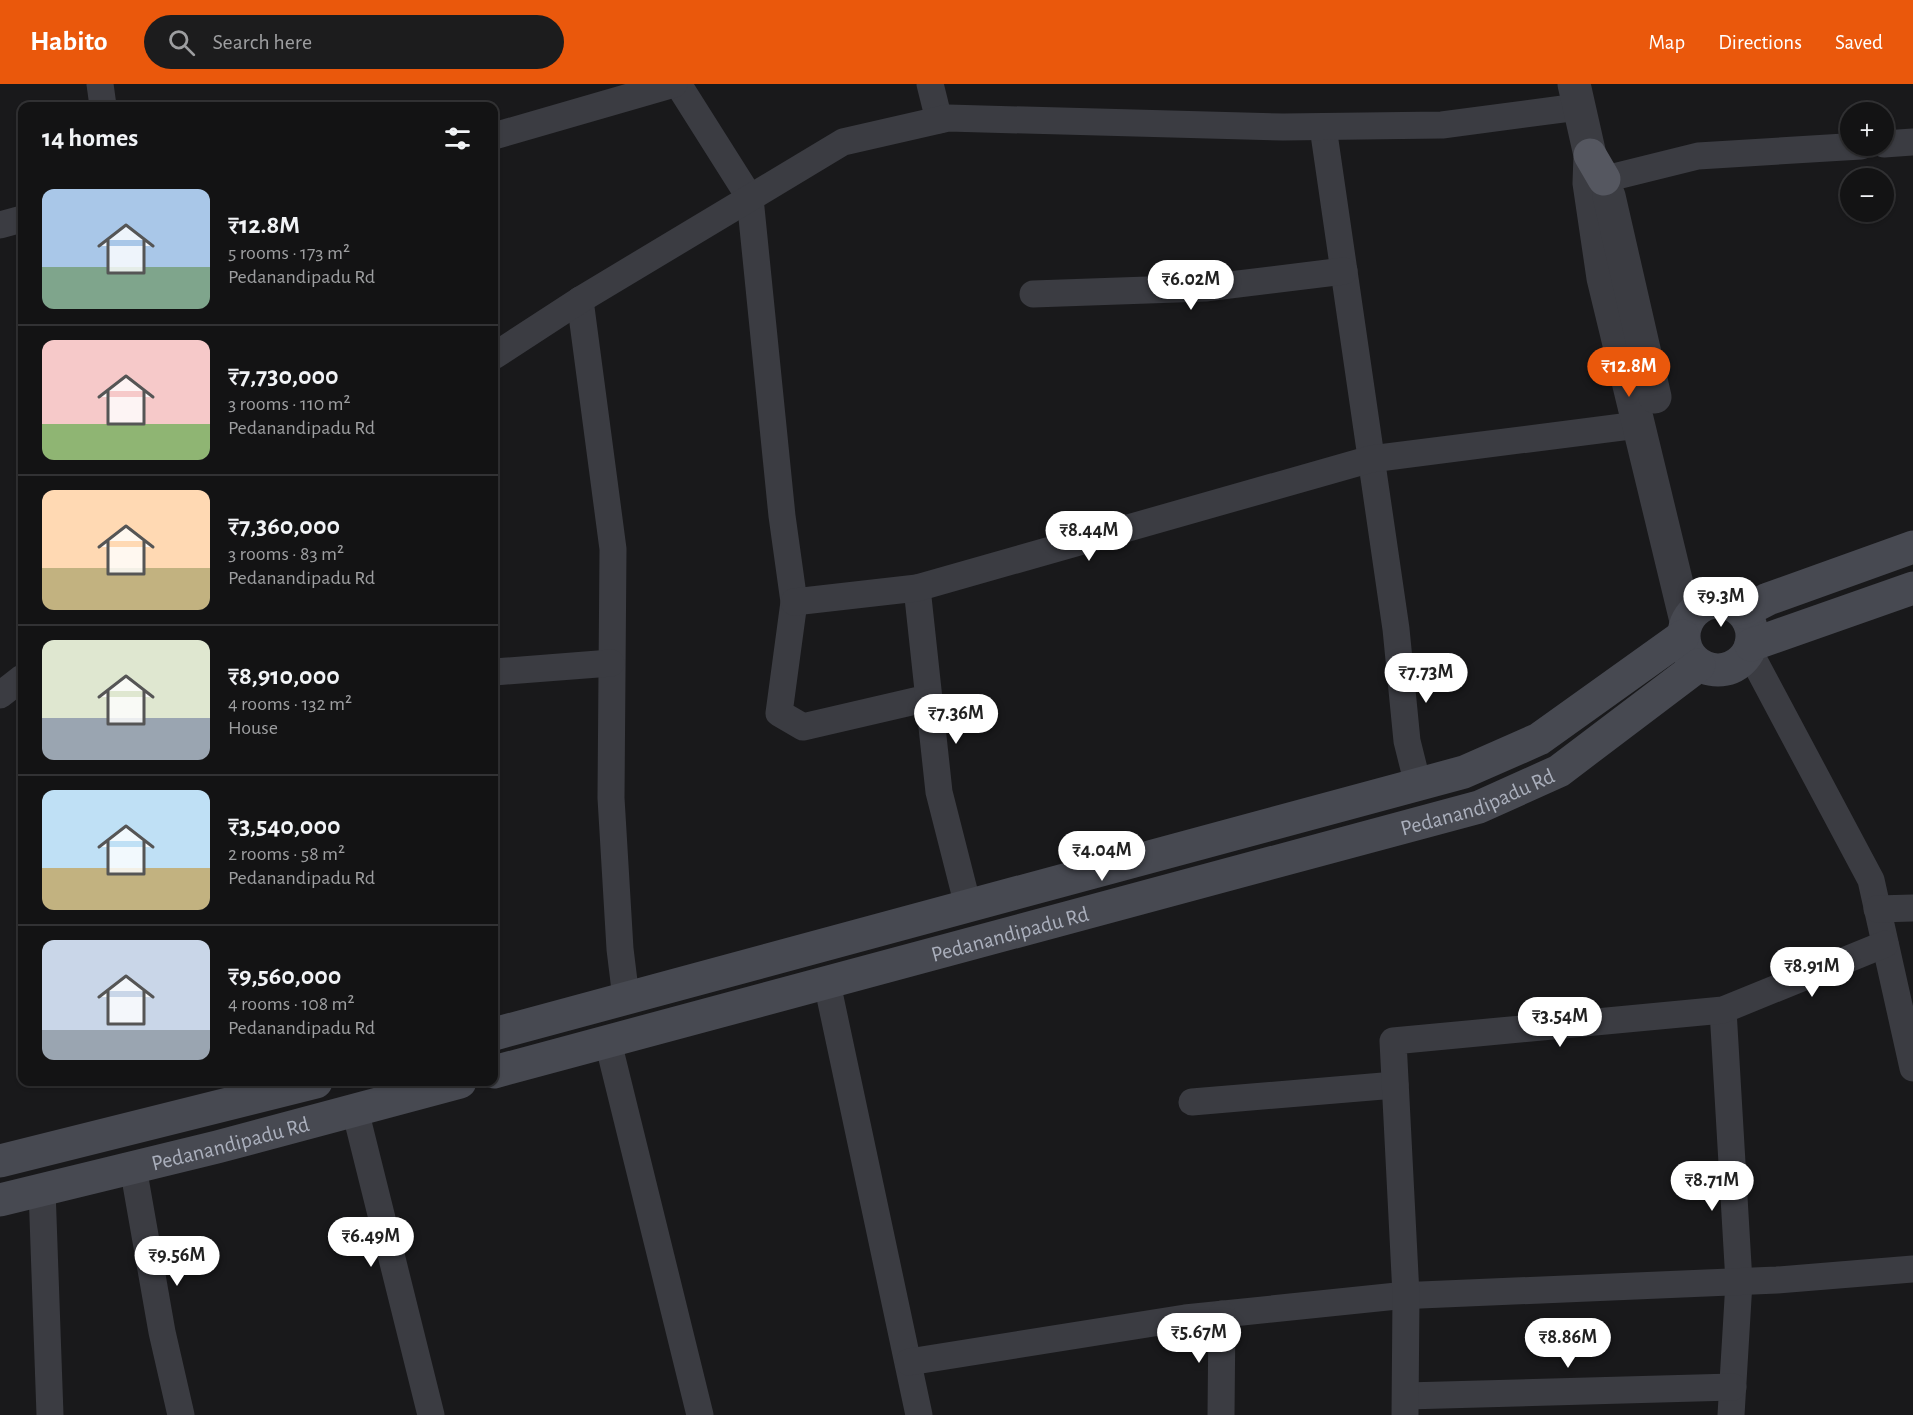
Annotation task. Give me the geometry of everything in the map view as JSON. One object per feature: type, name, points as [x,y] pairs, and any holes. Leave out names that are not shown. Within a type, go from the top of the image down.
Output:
[{"type":"main road","points":[[1743,612],[1767,599],[1913,548]]},
{"type":"main road","points":[[1750,648],[1913,588]]},
{"type":"main road","points":[[1715,601],[1727,603],[1743,612],[1751,628],[1750,648],[1742,661],[1732,668],[1720,671],[1699,665],[1689,655],[1691,620],[1715,601]]},
{"type":"main road","name":"Pedanandipadu Rd","points":[[498,1033],[1464,772],[1539,739],[1691,620]]},
{"type":"main road","name":"Pedanandipadu Rd","points":[[498,1071],[1479,807],[1559,771],[1699,665]]},
{"type":"main road","name":"Pedanandipadu Rd","points":[[0,1161],[295,1086]]},
{"type":"main road","name":"Pedanandipadu Rd","points":[[0,1200],[445,1086]]},
{"type":"street","points":[[100,84],[102,102]]},
{"type":"street","points":[[930,84],[939,120]]},
{"type":"street","points":[[498,135],[663,86],[750,198],[782,516],[794,602],[779,713],[803,727],[928,698]]},
{"type":"street","points":[[498,353],[580,300],[843,142],[948,118],[1323,127],[1442,125],[1576,96],[1595,173],[1691,620]]},
{"type":"street","points":[[1323,127],[1396,629],[1407,741],[1418,785]]},
{"type":"street","points":[[1894,143],[1913,142]]},
{"type":"street","points":[[1595,173],[1698,156],[1840,147]]},
{"type":"street","points":[[1595,173],[1603,278],[1638,425],[1691,620]]},
{"type":"street","points":[[0,225],[18,220]]},
{"type":"street","points":[[1033,294],[1206,288],[1344,271]]},
{"type":"street","points":[[580,300],[613,549],[611,798],[620,949],[626,998]]},
{"type":"street","points":[[794,602],[917,588],[1371,459],[1638,425]]},
{"type":"street","points":[[917,588],[939,792],[968,906]]},
{"type":"street","points":[[1750,648],[1871,880],[1913,1068]]},
{"type":"street","points":[[498,672],[611,663]]},
{"type":"street","points":[[0,695],[18,681]]},
{"type":"street","points":[[1877,909],[1913,908]]},
{"type":"street","points":[[1732,1387],[1566,1403],[1406,1406],[1406,1295],[1393,1041],[1723,1010],[1885,944]]},
{"type":"street","points":[[827,983],[920,1415]]},
{"type":"street","points":[[1723,1010],[1739,1282],[1731,1415]]},
{"type":"street","points":[[608,1042],[700,1415]]},
{"type":"street","points":[[1192,1102],[1395,1085]]},
{"type":"street","points":[[355,1110],[431,1415]]},
{"type":"street","points":[[133,1167],[162,1332],[181,1415]]},
{"type":"street","points":[[42,1189],[50,1415]]},
{"type":"street","points":[[909,1362],[1222,1314],[1406,1295],[1739,1282],[1913,1269]]},
{"type":"street","points":[[1221,1415],[1222,1314]]}]
